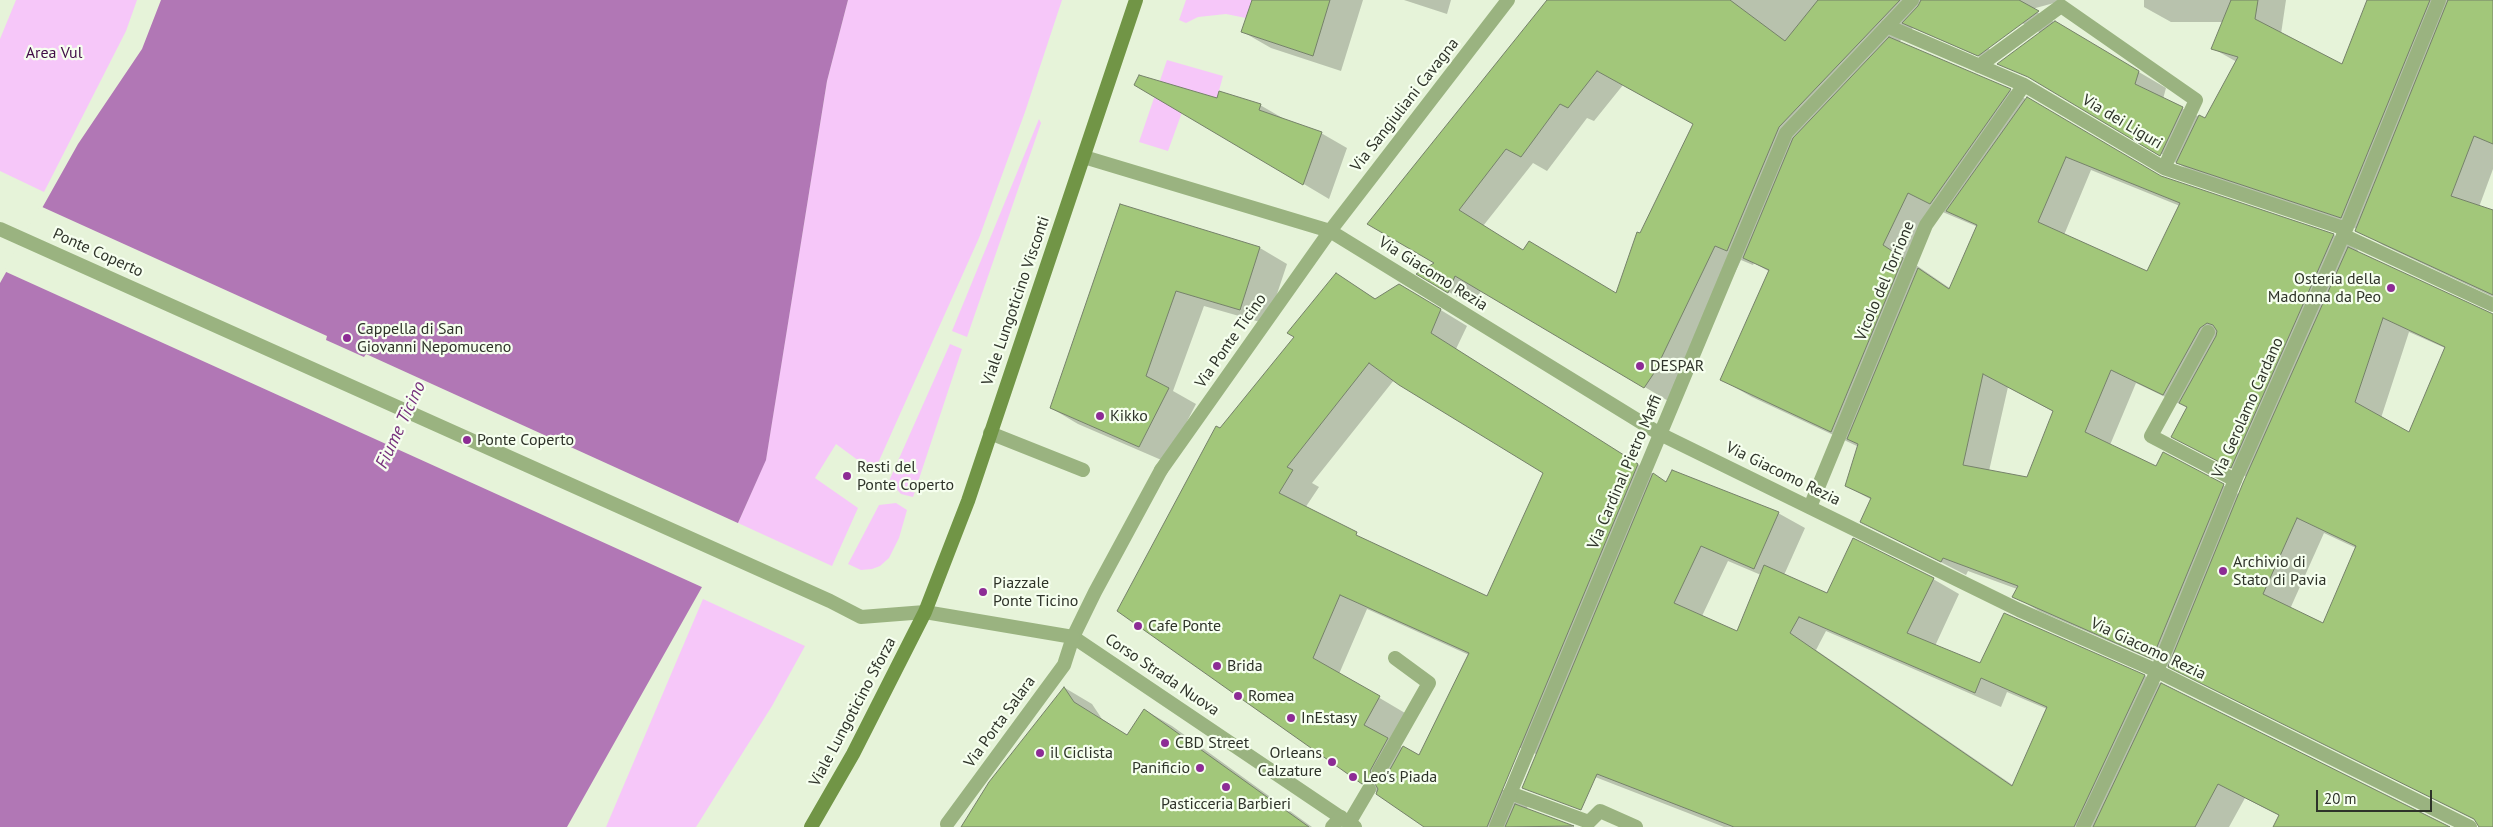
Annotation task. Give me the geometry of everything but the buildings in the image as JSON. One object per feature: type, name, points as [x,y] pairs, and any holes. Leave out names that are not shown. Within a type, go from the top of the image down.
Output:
[{"type":"main road","name":"Viale Lungoticino Visconti","points":[[925,612],[968,501],[1136,0]]},
{"type":"main road","name":"Viale Lungoticino Sforza","points":[[811,827],[853,754],[925,612]]},
{"type":"street","name":"Via Sangiuliani Cavagna","points":[[1330,231],[1508,0]]},
{"type":"street","name":"Via Cardinal Pietro Maffi","points":[[1496,827],[1786,133],[1912,0]]},
{"type":"street","name":"Via Gerolamo Cardano","points":[[2083,827],[2157,671],[2235,480],[2345,232],[2439,0]]},
{"type":"street","points":[[1979,66],[2061,6],[2196,100],[2164,168]]},
{"type":"street","name":"Via dei Liguri","points":[[1887,26],[2024,85],[2164,168],[2345,232],[2493,305]]},
{"type":"street","name":"Vicolo del Torrione","points":[[1810,507],[1926,225],[2024,85]]},
{"type":"street","name":"Via Giacomo Rezia","points":[[1084,157],[1330,231],[1660,434],[2019,610],[2157,671],[2470,827]]},
{"type":"street","name":"Ponte Coperto","points":[[0,229],[861,616],[925,612]]},
{"type":"street","name":"Via Ponte Ticino","points":[[1073,636],[1161,470],[1330,231]]},
{"type":"street","points":[[2208,332],[2151,436],[2235,480]]},
{"type":"street","points":[[990,433],[1083,470]]},
{"type":"street","name":"Corso Strada Nuova","points":[[925,612],[1073,636],[1344,823]]},
{"type":"street","name":"Via Porta Salara","points":[[946,824],[1064,664],[1073,636]]},
{"type":"street","points":[[1379,771],[1429,683],[1395,658]]},
{"type":"street","points":[[1344,823],[1369,789]]},
{"type":"street","points":[[1510,793],[1589,822],[1600,811],[1636,827]]},
{"type":"green space","name":"Area Vul","points":[[16,0],[137,0],[126,31],[44,192],[0,171],[0,39]]},
{"type":"green space","points":[[848,0],[1062,0],[1025,112],[979,238],[874,472],[836,444],[815,478],[858,508],[832,566],[738,523],[766,459],[827,81]]},
{"type":"green space","points":[[1186,0],[1252,0],[1246,18],[1226,14],[1198,17],[1186,23],[1179,20]]},
{"type":"green space","points":[[1167,60],[1223,76],[1217,98],[1190,90],[1168,151],[1139,142]]},
{"type":"green space","points":[[1039,119],[1041,123],[967,337],[952,331]]},
{"type":"green space","points":[[950,344],[962,349],[913,497],[901,494],[889,481]]},
{"type":"green space","points":[[896,503],[907,510],[899,538],[889,558],[880,566],[872,569],[861,570],[848,564],[879,505]]},
{"type":"green space","points":[[703,599],[805,646],[772,706],[696,827],[606,827]]},
{"type":"water","name":"Fiume Ticino","points":[[161,0],[848,0],[827,81],[766,460],[738,523],[567,827],[0,827],[0,283],[78,144],[142,49]]},
{"type":"pier","name":"Ponte Coperto","points":[[40,206],[327,336],[326,340],[364,357],[366,354],[740,524],[704,588],[4,271]]},
{"type":"place","name":"Osteria della Madonna da Peo","points":[[2391,288]]},
{"type":"place","name":"Cappella di San Giovanni Nepomuceno","points":[[347,338]]},
{"type":"place","name":"DESPAR","points":[[1640,366]]},
{"type":"place","name":"Kikko","points":[[1100,416]]},
{"type":"place","name":"Ponte Coperto","points":[[467,440]]},
{"type":"place","name":"Resti del Ponte Coperto","points":[[847,476]]},
{"type":"place","name":"Archivio di Stato di Pavia","points":[[2223,571]]},
{"type":"place","name":"Piazzale Ponte Ticino","points":[[983,592]]},
{"type":"place","name":"Cafe Ponte","points":[[1138,626]]},
{"type":"place","name":"Brida","points":[[1217,666]]},
{"type":"place","name":"Romea","points":[[1238,696]]},
{"type":"place","name":"InEstasy","points":[[1291,718]]},
{"type":"place","name":"CBD Street","points":[[1165,743]]},
{"type":"place","name":"il Ciclista","points":[[1040,753]]},
{"type":"place","name":"Orleans Calzature","points":[[1332,762]]},
{"type":"place","name":"Panificio","points":[[1200,768]]},
{"type":"place","name":"Leo's Piada","points":[[1353,777]]},
{"type":"place","name":"Pasticceria Barbieri","points":[[1226,787]]}]
